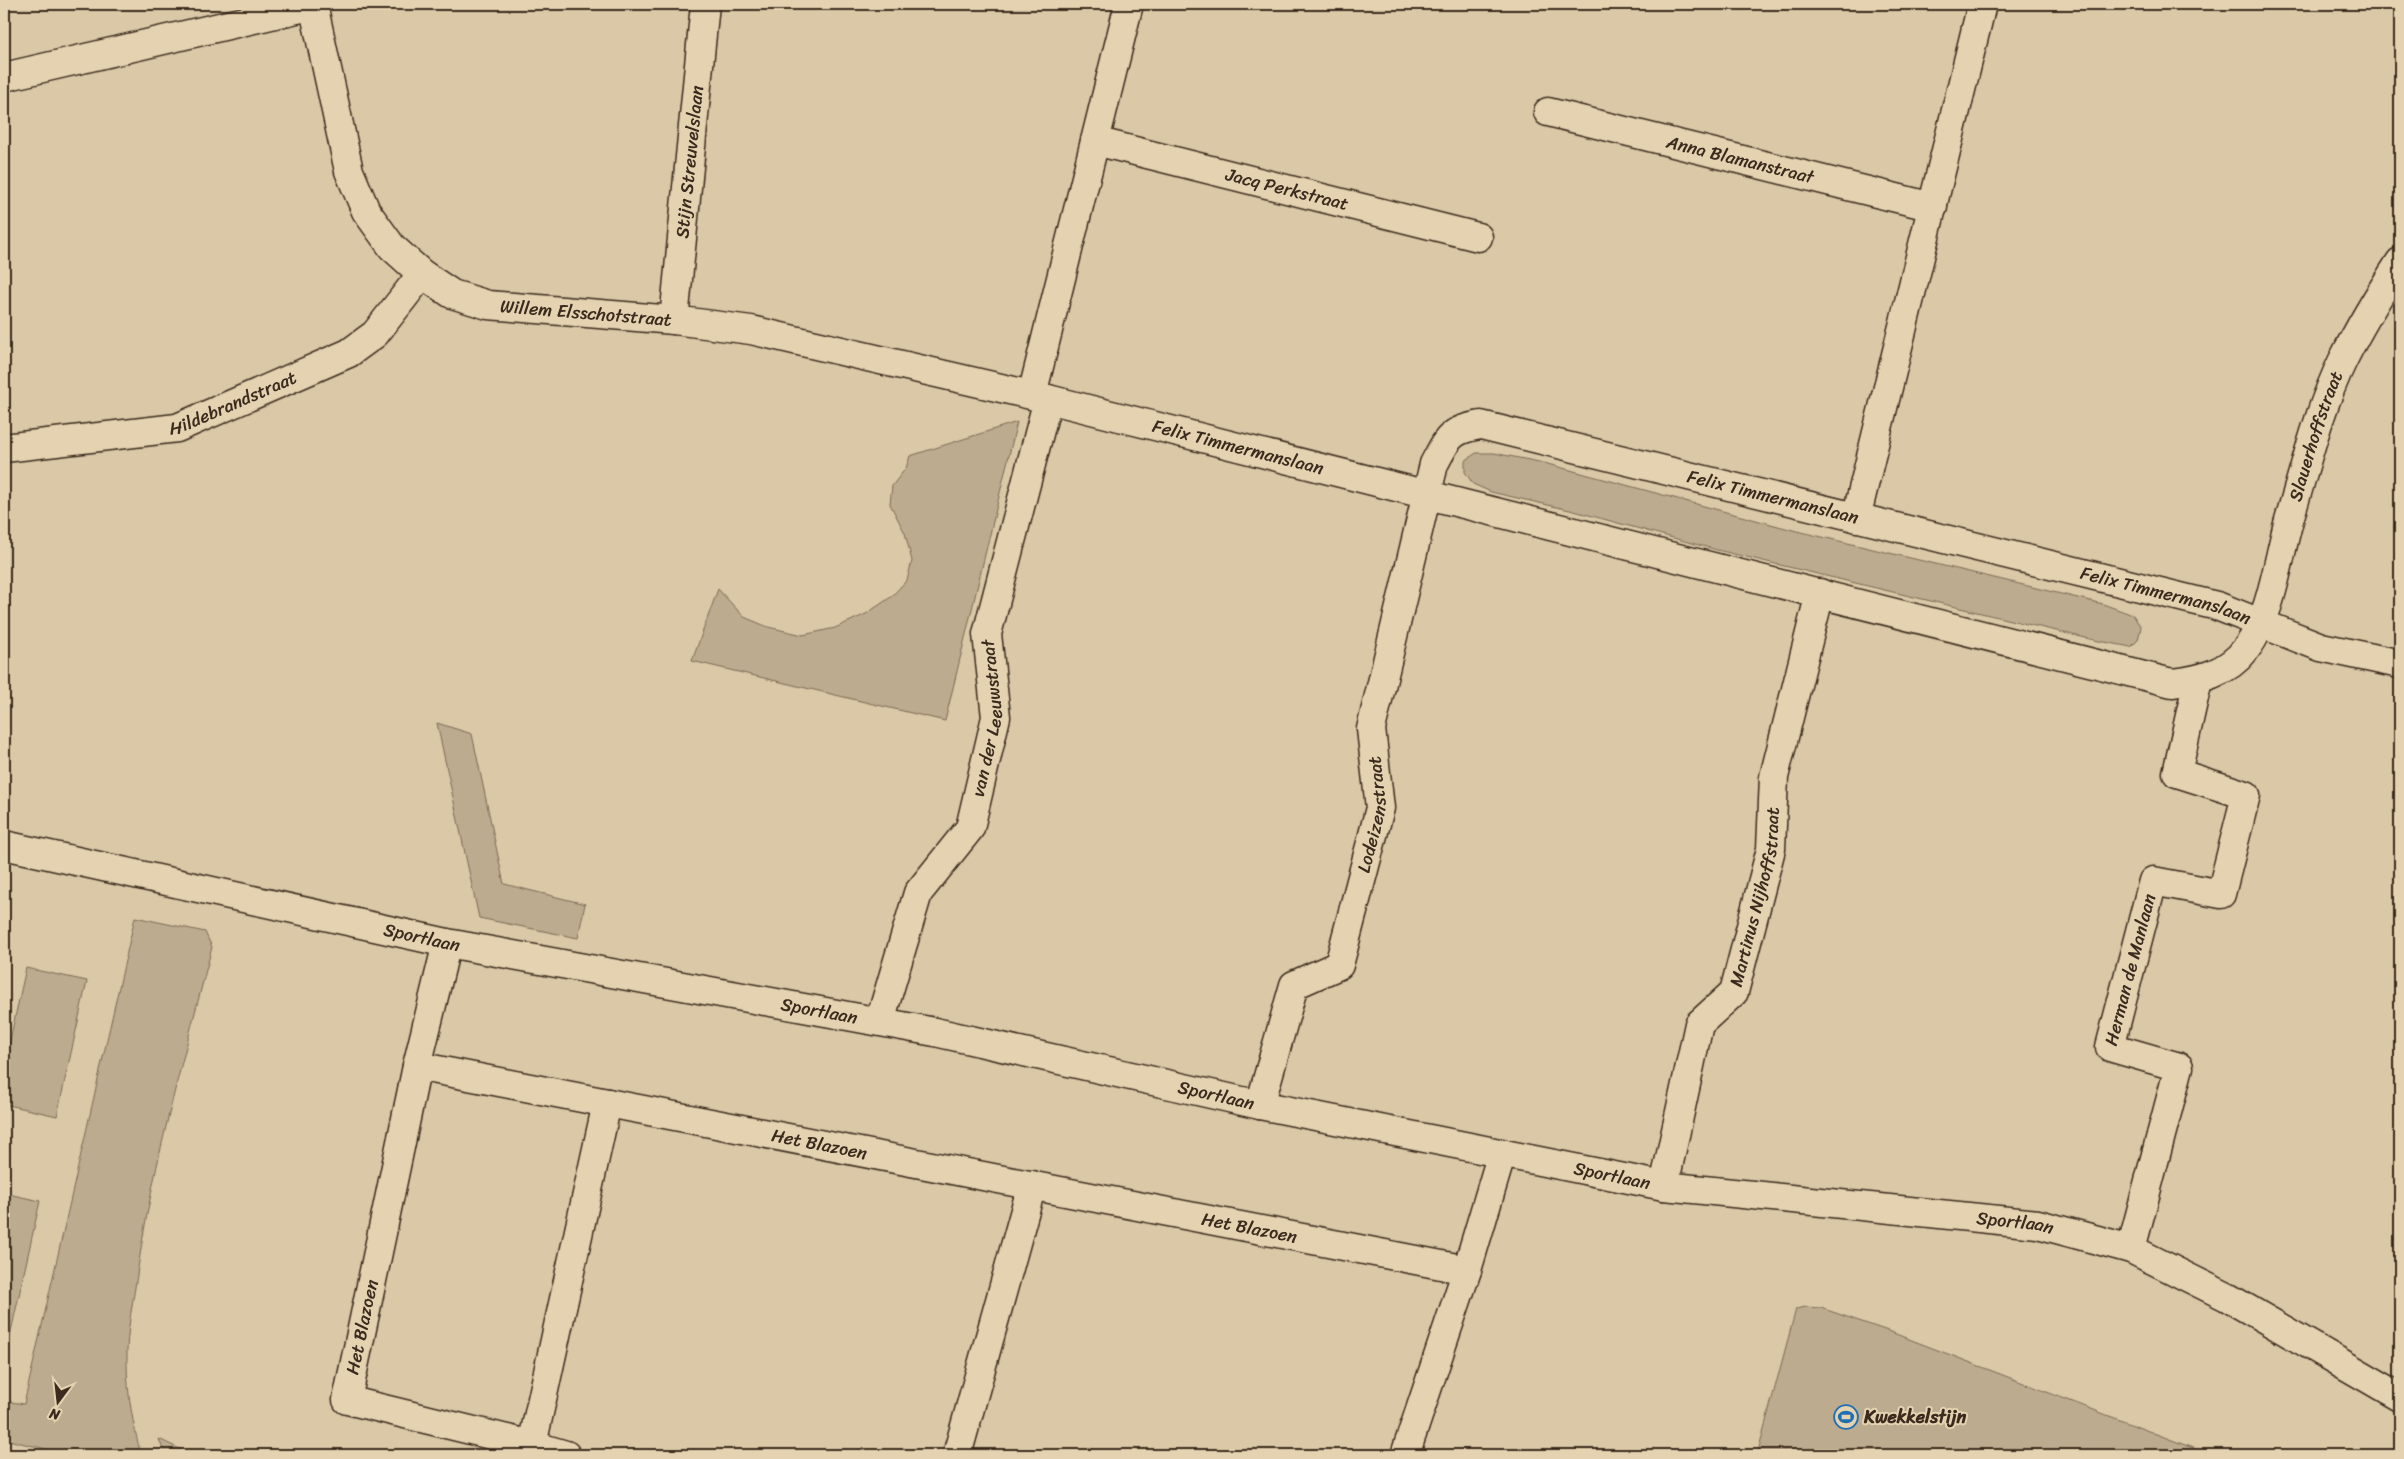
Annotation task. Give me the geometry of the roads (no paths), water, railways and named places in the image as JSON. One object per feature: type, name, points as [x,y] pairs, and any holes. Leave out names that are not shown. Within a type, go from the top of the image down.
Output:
[{"type":"street","name":"Willem Elsschotstraat","points":[[314,4],[349,171],[366,211],[392,247],[422,274],[452,294],[488,304],[674,320],[751,330],[1040,397]]},
{"type":"street","points":[[4,78],[314,4]]},
{"type":"street","name":"Stijn Streuvelslaan","points":[[674,320],[705,4]]},
{"type":"street","points":[[1040,397],[1095,141],[1129,4]]},
{"type":"street","points":[[1856,518],[1982,4]]},
{"type":"street","name":"Anna Blamanstraat","points":[[1548,112],[1933,207]]},
{"type":"street","name":"Jacq Perkstraat","points":[[1095,141],[1478,237]]},
{"type":"street","name":"Slauerhoffstraat","points":[[2260,623],[2271,591],[2290,516],[2314,436],[2343,360],[2400,262]]},
{"type":"street","name":"Hildebrandstraat","points":[[4,448],[177,428],[349,353],[375,334],[422,274]]},
{"type":"street","name":"Felix Timmermanslaan","points":[[1040,397],[2172,683],[2198,680],[2224,669],[2246,650],[2260,623],[2217,606],[1481,425],[1462,428],[1448,438],[1434,464],[1426,493]]},
{"type":"street","name":"van der Leeuwstraat","points":[[880,1021],[918,893],[970,828],[996,717],[987,634],[1040,397]]},
{"type":"street","name":"Lodeizenstraat","points":[[1260,1106],[1294,985],[1339,966],[1380,808],[1371,729],[1426,493]]},
{"type":"street","name":"Martinus Nijhoffstraat","points":[[1664,1186],[1699,1024],[1734,992],[1771,849],[1774,777],[1820,593]]},
{"type":"street","points":[[2260,623],[2321,647],[2400,664]]},
{"type":"street","name":"Herman de Manlaan","points":[[2131,1249],[2180,1067],[2110,1047],[2153,881],[2221,894],[2246,795],[2177,773],[2198,680]]},
{"type":"street","name":"Sportlaan","points":[[4,845],[447,943],[880,1021],[1260,1106],[1664,1186],[2038,1224],[2131,1249],[2227,1297],[2400,1396]]},
{"type":"street","name":"Het Blazoen","points":[[447,943],[417,1066],[347,1400],[532,1444],[566,1455]]},
{"type":"street","name":"Het Blazoen","points":[[417,1066],[1467,1270]]},
{"type":"street","points":[[532,1444],[607,1103]]},
{"type":"street","points":[[1404,1455],[1467,1270],[1502,1153]]},
{"type":"street","points":[[957,1455],[1032,1185]]},
{"type":"place","name":"Kwekkelstijn","points":[[1846,1417]]}]
